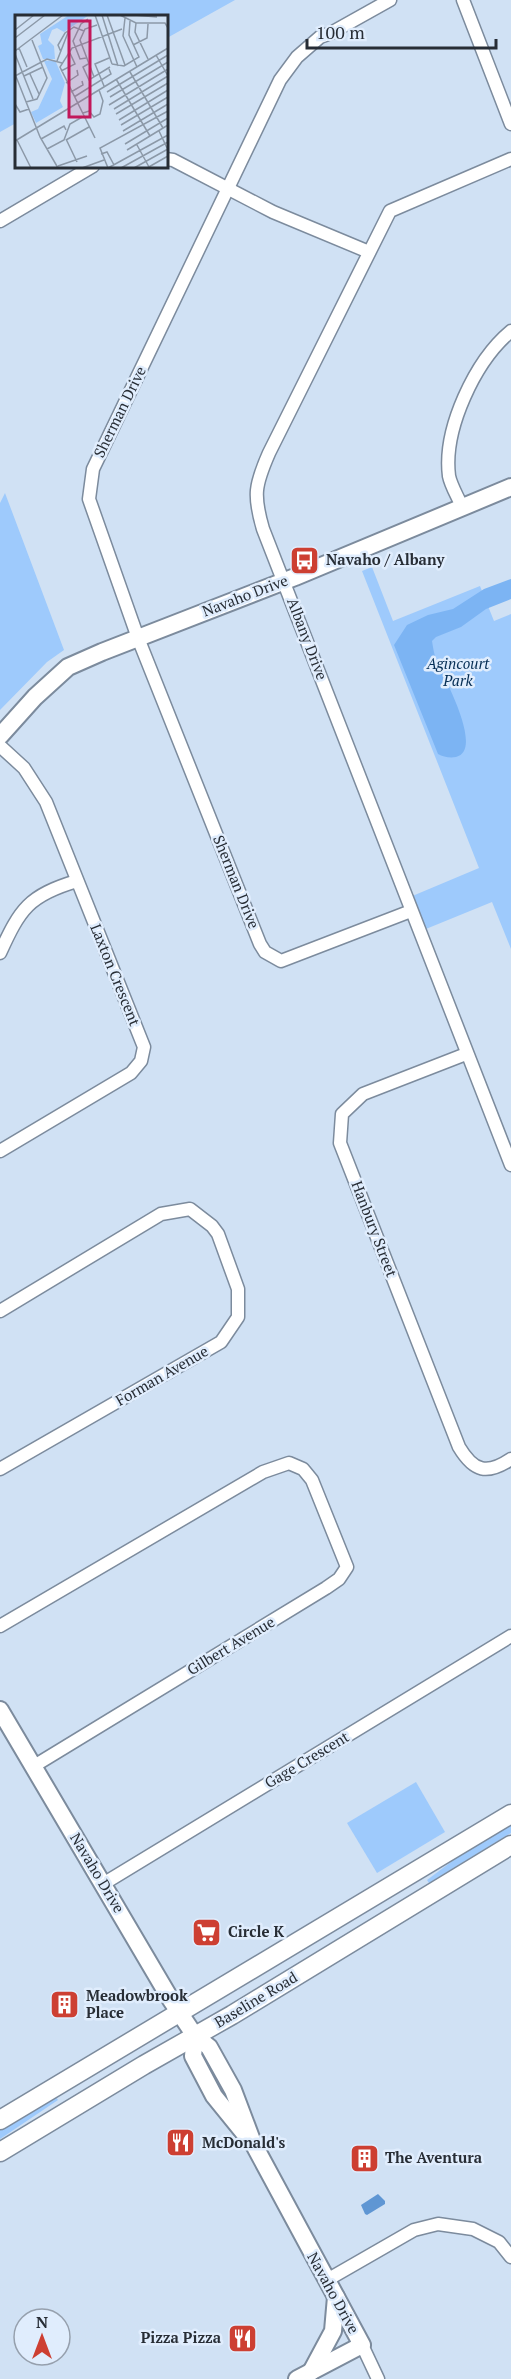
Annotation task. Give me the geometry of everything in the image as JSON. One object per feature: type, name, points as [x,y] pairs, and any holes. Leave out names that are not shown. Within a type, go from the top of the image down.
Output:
[{"type":"main road","name":"Baseline Road","points":[[0,2120],[511,1814]]},
{"type":"main road","name":"Baseline Road","points":[[0,2152],[511,1845]]},
{"type":"street","name":"Sherman Drive","points":[[390,0],[320,37],[297,57],[280,80],[93,469],[89,499],[138,638],[265,952],[281,961],[411,911]]},
{"type":"street","points":[[463,0],[511,124]]},
{"type":"street","points":[[168,159],[273,212],[369,252]]},
{"type":"street","name":"Albany Drive","points":[[511,159],[390,211],[269,453],[257,482],[256,505],[263,529],[511,1165]]},
{"type":"street","points":[[0,221],[90,168]]},
{"type":"street","points":[[462,507],[449,477],[450,447],[456,419],[481,365],[498,342],[511,331]]},
{"type":"street","name":"Navaho Drive","points":[[0,736],[35,697],[69,667],[511,488]]},
{"type":"street","name":"Laxton Crescent","points":[[0,746],[24,768],[46,802],[144,1047],[141,1061],[131,1073],[0,1150]]},
{"type":"street","points":[[0,953],[14,924],[30,902],[56,887],[77,881]]},
{"type":"street","name":"Hanbury Street","points":[[466,1054],[363,1094],[342,1114],[340,1143],[459,1447],[468,1462],[476,1468],[488,1469],[511,1459]]},
{"type":"street","name":"Forman Avenue","points":[[0,1311],[161,1215],[190,1209],[212,1226],[218,1234],[238,1289],[238,1317],[221,1342],[0,1469]]},
{"type":"street","name":"Gilbert Avenue","points":[[0,1626],[263,1472],[289,1463],[303,1469],[314,1485],[347,1567],[339,1579],[34,1766]]},
{"type":"street","name":"Gage Crescent","points":[[103,1884],[511,1636]]},
{"type":"street","name":"Navaho Drive","points":[[0,1710],[195,2036],[193,2056],[214,2096],[253,2144],[362,2345],[304,2376]]},
{"type":"street","points":[[327,2280],[414,2230],[438,2224],[473,2229],[499,2242],[511,2257]]},
{"type":"street","points":[[304,2376],[333,2331],[336,2296]]},
{"type":"street","points":[[362,2345],[378,2379]]},
{"type":"green space","points":[[0,0],[235,0],[168,37],[168,15],[15,15],[15,124],[0,132]]},
{"type":"green space","points":[[5,493],[64,650],[47,662],[0,710],[0,503]]},
{"type":"green space","name":"Agincourt Park","points":[[372,567],[393,621],[480,586],[494,621],[511,614],[511,949],[492,902],[421,931],[410,897],[479,868],[362,571]]},
{"type":"green space","points":[[416,1782],[445,1832],[377,1873],[347,1823]]},
{"type":"green space","points":[[511,1824],[511,1833],[429,1883],[427,1880],[463,1853]]},
{"type":"green space","points":[[56,2097],[58,2100],[0,2139],[0,2130]]},
{"type":"shaded area","points":[[511,579],[511,599],[486,609],[461,627],[436,637],[432,641],[436,659],[459,711],[466,741],[464,751],[456,757],[442,756],[438,754],[394,645],[407,625],[428,615],[453,609],[484,589]]},
{"type":"shaded area","points":[[378,2194],[385,2204],[365,2214],[361,2205]]},
{"type":"place","name":"Navaho / Albany","points":[[305,560]]},
{"type":"place","name":"Circle K","points":[[207,1932]]},
{"type":"place","name":"Meadowbrook Place","points":[[65,2005]]},
{"type":"place","name":"McDonald's","points":[[181,2143]]},
{"type":"place","name":"The Aventura","points":[[364,2158]]},
{"type":"place","name":"Pizza Pizza","points":[[242,2338]]}]
